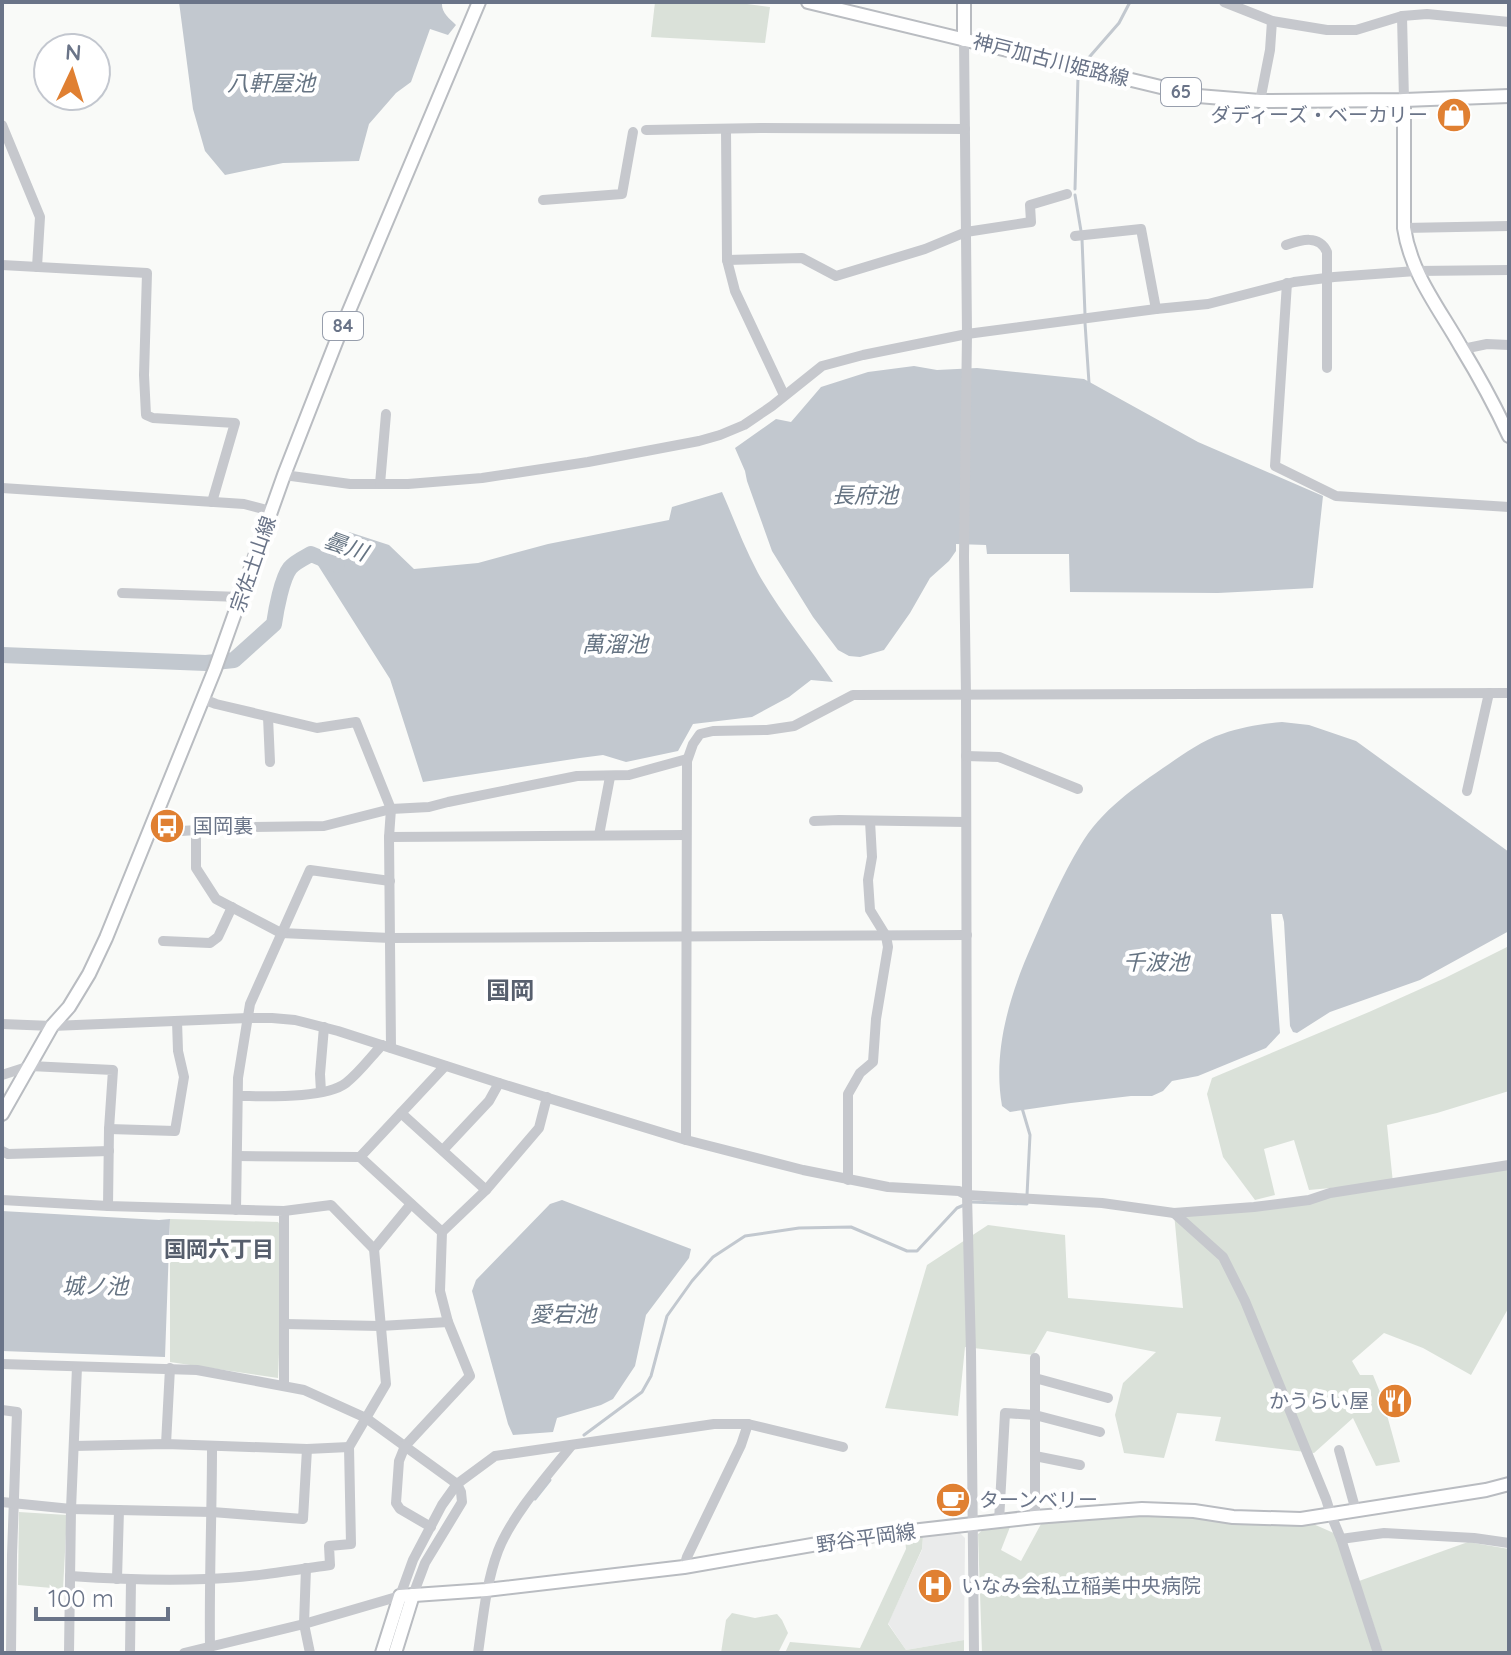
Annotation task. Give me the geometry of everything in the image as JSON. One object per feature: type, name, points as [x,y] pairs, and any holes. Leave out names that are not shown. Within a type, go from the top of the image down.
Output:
[{"type":"main road","name":"宗佐土山線","points":[[2,1114],[52,1026],[69,1007],[89,974],[106,938],[215,669],[284,475],[359,286],[479,2]]},
{"type":"main road","points":[[808,2],[833,5],[964,40]]},
{"type":"main road","name":"神戸加古川姫路線","points":[[964,2],[964,40],[1198,96],[1260,101],[1509,96]]},
{"type":"main road","points":[[1404,100],[1404,228],[1416,271],[1463,349],[1509,436]]},
{"type":"main road","name":"野谷平岡線","points":[[406,1596],[684,1567],[858,1537],[1035,1517],[1142,1509],[1301,1519],[1509,1484]]},
{"type":"main road","points":[[382,1653],[406,1596]]},
{"type":"main road","points":[[395,1653],[406,1596]]},
{"type":"street","points":[[1224,2],[1272,21],[1327,30],[1356,30],[1402,16],[1427,14],[1509,22]]},
{"type":"street","points":[[1402,16],[1404,100]]},
{"type":"street","points":[[1260,101],[1272,21]]},
{"type":"street","points":[[964,40],[967,1195],[974,1653]]},
{"type":"street","points":[[2,125],[40,217],[37,267]]},
{"type":"street","points":[[726,129],[727,260],[735,291],[784,395]]},
{"type":"street","points":[[646,130],[965,129]]},
{"type":"street","points":[[543,200],[622,194],[633,132]]},
{"type":"street","points":[[727,260],[802,258],[836,276],[925,249],[966,232],[1031,222],[1030,205],[1067,194]]},
{"type":"street","points":[[1404,228],[1509,226]]},
{"type":"street","points":[[1075,236],[1141,229],[1156,309]]},
{"type":"street","points":[[1286,245],[1315,240],[1327,252],[1327,368]]},
{"type":"street","points":[[2,265],[147,273],[146,415],[235,423],[212,502]]},
{"type":"street","points":[[284,475],[350,484],[432,483],[588,462],[699,441],[744,425],[822,366],[863,355],[967,334],[1208,304],[1287,283],[1416,271],[1509,270]]},
{"type":"street","points":[[1287,283],[1275,466],[1336,496],[1509,507]]},
{"type":"street","points":[[1463,349],[1487,344],[1509,345]]},
{"type":"street","points":[[380,484],[386,414]]},
{"type":"street","points":[[2,488],[244,504],[271,511]]},
{"type":"street","points":[[122,593],[241,597]]},
{"type":"street","points":[[1467,791],[1489,693]]},
{"type":"street","points":[[686,1140],[687,759],[700,734],[794,726],[853,695],[1509,693]]},
{"type":"street","points":[[203,699],[317,728],[356,722],[391,809],[386,1047],[344,1085],[290,1097],[238,1096]]},
{"type":"street","points":[[268,717],[270,762]]},
{"type":"street","points":[[966,756],[999,757],[1078,789]]},
{"type":"street","points":[[149,833],[324,826],[391,809],[429,807],[577,776],[629,775],[687,759]]},
{"type":"street","points":[[599,835],[610,777]]},
{"type":"street","points":[[814,821],[966,822]]},
{"type":"street","points":[[848,1180],[848,1094],[860,1073],[873,1062],[876,1019],[888,947],[886,936],[870,910],[870,821]]},
{"type":"street","points":[[196,830],[196,868],[216,899],[281,933],[390,938],[967,935]]},
{"type":"street","points":[[389,837],[686,835]]},
{"type":"street","points":[[236,1210],[238,1078],[250,1004],[310,870],[390,881]]},
{"type":"street","points":[[163,941],[210,943],[218,937],[232,907]]},
{"type":"street","points":[[2,1024],[52,1026],[248,1018],[295,1020],[686,1140],[848,1180],[888,1187],[959,1191],[967,1195],[1102,1203],[1174,1213],[1217,1211],[1309,1200],[1330,1193],[1509,1165]]},
{"type":"street","points":[[109,1129],[175,1131],[184,1077],[178,1051],[177,1021]]},
{"type":"street","points":[[321,1092],[324,1027]]},
{"type":"street","points":[[2,1075],[30,1066],[113,1070],[108,1206]]},
{"type":"street","points":[[360,1157],[445,1066]]},
{"type":"street","points":[[443,1150],[489,1101],[499,1083]]},
{"type":"street","points":[[431,1527],[400,1509],[396,1503],[399,1461],[405,1446],[470,1376],[448,1322],[440,1291],[442,1232],[486,1190],[539,1128],[547,1097]]},
{"type":"street","points":[[401,1113],[486,1190]]},
{"type":"street","points":[[2,1151],[8,1154],[109,1151]]},
{"type":"street","points":[[237,1156],[360,1157],[442,1232]]},
{"type":"street","points":[[2,1200],[284,1211],[331,1205],[374,1249],[386,1384],[349,1447],[351,1544],[329,1546],[330,1565],[306,1568],[209,1579],[131,1580],[70,1576]]},
{"type":"street","points":[[374,1249],[411,1204]]},
{"type":"street","points":[[284,1211],[284,1386]]},
{"type":"street","points":[[1174,1213],[1223,1257],[1259,1335],[1326,1499],[1378,1653]]},
{"type":"street","points":[[285,1324],[380,1326],[448,1322]]},
{"type":"street","points":[[1035,1358],[1035,1517]]},
{"type":"street","points":[[2,1364],[197,1370],[304,1390],[366,1418],[457,1484],[462,1502],[406,1596],[184,1653]]},
{"type":"street","points":[[69,1653],[77,1367]]},
{"type":"street","points":[[166,1444],[170,1368]]},
{"type":"street","points":[[1035,1378],[1108,1398]]},
{"type":"street","points":[[2,1410],[17,1412],[14,1505],[7,1554],[11,1653]]},
{"type":"street","points":[[999,1521],[1005,1413],[1035,1415],[1100,1432]]},
{"type":"street","points":[[406,1596],[413,1560],[442,1505],[457,1484],[495,1456],[714,1424],[748,1424],[843,1447]]},
{"type":"street","points":[[684,1567],[748,1424]]},
{"type":"street","points":[[478,1653],[486,1590],[499,1549],[512,1524],[572,1445]]},
{"type":"street","points":[[74,1446],[349,1447]]},
{"type":"street","points":[[210,1647],[212,1447]]},
{"type":"street","points":[[2,1502],[71,1509],[212,1512],[303,1519],[307,1449]]},
{"type":"street","points":[[1339,1450],[1356,1511]]},
{"type":"street","points":[[1035,1456],[1080,1465]]},
{"type":"street","points":[[117,1579],[119,1510]]},
{"type":"street","points":[[1341,1539],[1384,1533],[1509,1543]]},
{"type":"street","points":[[306,1568],[304,1624],[310,1653]]},
{"type":"street","points":[[130,1653],[131,1580]]},
{"type":"shaded area","points":[[655,2],[732,2],[770,7],[765,43],[651,37]]},
{"type":"shaded area","points":[[1509,946],[1509,1091],[1387,1125],[1393,1183],[1509,1162],[1509,1307],[1471,1375],[1423,1348],[1384,1333],[1352,1361],[1360,1375],[1373,1375],[1400,1462],[1376,1466],[1353,1418],[1314,1453],[1215,1441],[1221,1417],[1177,1413],[1164,1458],[1124,1453],[1115,1415],[1123,1383],[1156,1352],[1047,1331],[1033,1355],[965,1347],[958,1416],[885,1408],[927,1265],[988,1225],[1065,1235],[1068,1298],[1183,1308],[1174,1213],[1270,1205],[1385,1183],[1309,1190],[1294,1140],[1264,1149],[1275,1195],[1255,1200],[1223,1157],[1207,1094],[1212,1078],[1369,1012]]},
{"type":"shaded area","points":[[170,1219],[278,1222],[284,1231],[278,1378],[170,1362]]},
{"type":"shaded area","points":[[19,1512],[67,1515],[63,1589],[18,1585]]},
{"type":"shaded area","points":[[1143,1512],[1247,1525],[1311,1523],[1336,1534],[1375,1653],[982,1653],[978,1534],[985,1528],[1010,1527],[1001,1550],[1021,1561],[1041,1524],[1132,1516]]},
{"type":"shaded area","name":"いなみ会私立稲美中央病院","points":[[959,1532],[965,1538],[964,1640],[906,1650],[888,1623],[922,1550],[923,1536]]},
{"type":"shaded area","points":[[923,1536],[922,1549],[888,1624],[906,1650],[964,1640],[964,1653],[785,1653],[790,1642],[860,1648],[906,1549],[905,1538]]},
{"type":"shaded area","points":[[1468,1542],[1509,1549],[1509,1653],[1383,1653],[1359,1581]]},
{"type":"shaded area","points":[[732,1613],[755,1618],[777,1614],[788,1633],[778,1653],[721,1653],[726,1620]]},
{"type":"water","name":"八軒屋池","points":[[179,2],[442,2],[444,12],[456,25],[448,35],[430,29],[411,82],[396,93],[369,124],[359,161],[283,163],[225,175],[205,151],[193,109]]},
{"type":"water","name":"長府池","points":[[914,366],[937,370],[977,368],[1084,379],[1198,442],[1323,496],[1313,588],[1218,593],[1070,592],[1069,554],[987,554],[986,545],[956,544],[956,551],[930,578],[884,650],[860,657],[838,650],[813,617],[772,551],[735,448],[776,419],[791,422],[821,387],[868,372]]},
{"type":"water","name":"萬溜池","points":[[722,492],[758,573],[833,682],[811,680],[789,697],[752,717],[693,724],[678,751],[626,762],[603,755],[423,782],[390,679],[314,559],[349,532],[389,545],[414,569],[478,563],[548,544],[669,520],[672,507]]},
{"type":"water","name":"千波池","points":[[1282,722],[1309,725],[1356,741],[1509,852],[1509,931],[1420,980],[1330,1012],[1297,1033],[1290,1026],[1284,922],[1282,914],[1271,914],[1280,1033],[1266,1048],[1198,1076],[1172,1081],[1163,1091],[1152,1096],[1010,1112],[1002,1106],[1000,1063],[1011,1000],[1050,904],[1088,833],[1108,810],[1131,791],[1201,743],[1237,729]]},
{"type":"water","name":"愛宕池","points":[[562,1200],[691,1249],[689,1258],[646,1315],[635,1366],[613,1399],[557,1418],[553,1432],[513,1435],[472,1291],[476,1280],[550,1204]]},
{"type":"water","name":"城ノ池","points":[[2,1211],[170,1219],[165,1357],[2,1351]]},
{"type":"waterway","points":[[1085,62],[1119,23],[1130,2]]},
{"type":"waterway","points":[[1075,189],[1078,76]]},
{"type":"waterway","points":[[1075,195],[1081,231]]},
{"type":"waterway","points":[[1082,239],[1085,314]]},
{"type":"waterway","points":[[1085,323],[1089,383]]},
{"type":"waterway","name":"曇川","points":[[2,655],[206,663],[234,660],[274,624],[282,586],[292,566],[311,554],[337,565]]},
{"type":"waterway","points":[[1022,1108],[1030,1135],[1027,1195]]},
{"type":"waterway","points":[[971,1202],[1027,1204]]},
{"type":"waterway","points":[[584,1435],[642,1392],[651,1376],[667,1316],[713,1257],[745,1236],[799,1228],[851,1227],[907,1251],[917,1251],[957,1208],[964,1205]]},
{"type":"waterway","points":[[535,1499],[550,1480]]},
{"type":"place","name":"ダディーズ・ベーカリー","points":[[1454,115]]},
{"type":"place","name":"国岡裏","points":[[167,826]]},
{"type":"place","name":"かうらい屋","points":[[1395,1401]]},
{"type":"place","name":"ターンベリー","points":[[953,1500]]},
{"type":"place","name":"いなみ会私立稲美中央病院","points":[[935,1586]]},
{"type":"district","name":"国岡","points":[[510,991]]},
{"type":"district","name":"国岡六丁目","points":[[219,1249]]}]
